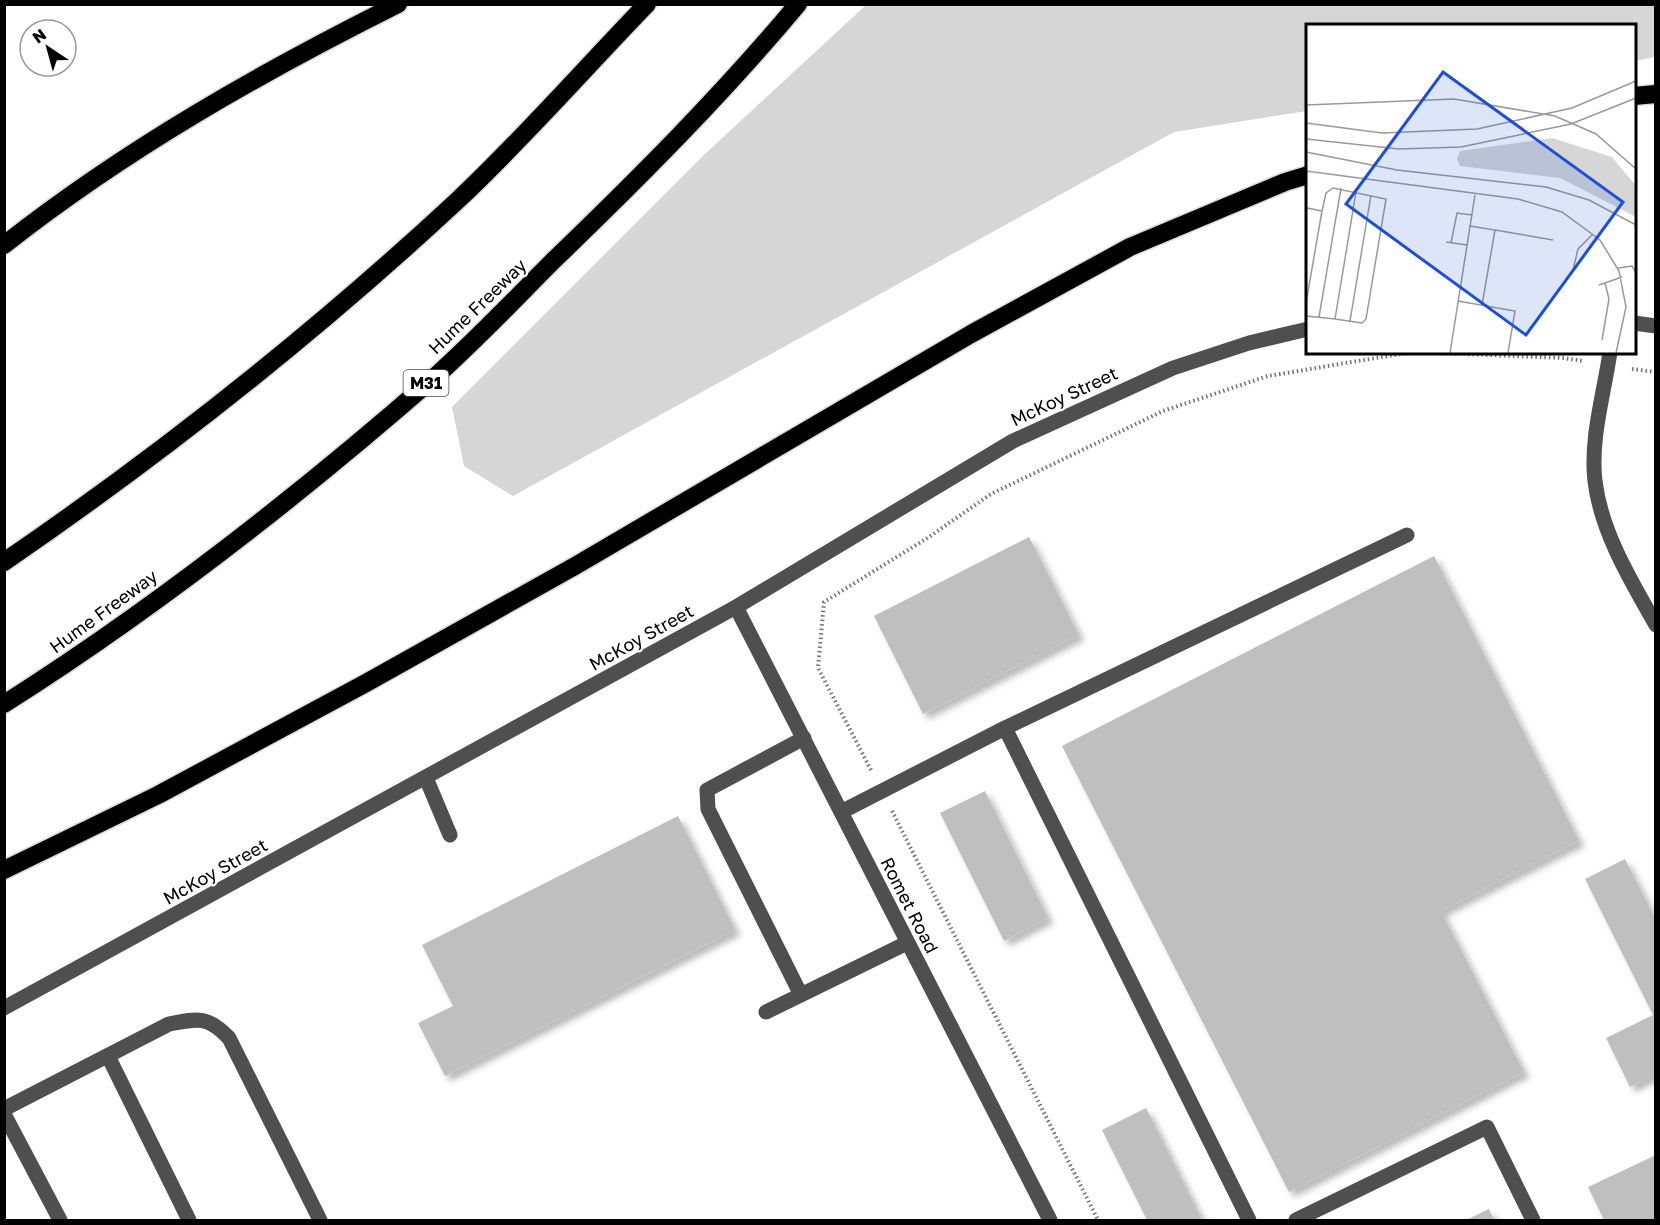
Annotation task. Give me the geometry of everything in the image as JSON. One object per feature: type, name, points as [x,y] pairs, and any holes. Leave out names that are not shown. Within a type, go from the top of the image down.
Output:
[{"type":"highway","points":[[4,245],[186,117],[308,49],[398,4]]},
{"type":"highway","points":[[4,562],[92,502],[281,355],[459,199],[647,4]]},
{"type":"highway","name":"Hume Freeway","points":[[4,704],[72,661],[261,522],[438,374],[606,210],[765,43],[798,4]]},
{"type":"highway","points":[[1636,96],[1656,93]]},
{"type":"highway","points":[[4,870],[158,795],[366,683],[575,566],[971,334],[1130,247],[1285,182],[1306,177]]},
{"type":"street","points":[[1636,323],[1656,326]]},
{"type":"street","name":"McKoy Street","points":[[4,1008],[736,607],[1013,441],[1173,368],[1249,343],[1306,329]]},
{"type":"street","points":[[1609,359],[1596,438],[1595,481],[1608,532],[1656,625]]},
{"type":"street","points":[[841,812],[1005,728],[1407,535]]},
{"type":"street","name":"Romet Road","points":[[736,607],[1050,1221]]},
{"type":"street","points":[[1005,728],[1249,1221]]},
{"type":"street","points":[[801,995],[708,809],[707,790],[804,738]]},
{"type":"street","points":[[426,777],[450,835]]},
{"type":"street","points":[[766,1012],[907,943]]},
{"type":"street","points":[[4,1109],[169,1024],[191,1019],[214,1022],[229,1038],[320,1221]]},
{"type":"street","points":[[108,1056],[189,1221]]},
{"type":"street","points":[[4,1114],[60,1221]]},
{"type":"street","points":[[1296,1221],[1487,1127],[1533,1221]]},
{"type":"path","points":[[1464,354],[1609,359],[1656,372]]},
{"type":"shaded area","points":[[866,5],[1655,5],[1655,57],[1636,61],[1636,24],[1306,24],[1306,111],[1174,132],[513,496],[464,466],[452,407],[706,153]]},
{"type":"building","points":[[1029,537],[1079,635],[923,714],[874,616]]},
{"type":"building","points":[[1434,556],[1579,841],[1441,911],[1524,1072],[1289,1192],[1062,746]]},
{"type":"building","points":[[985,791],[1048,918],[1004,941],[940,813]]},
{"type":"building","points":[[678,816],[735,930],[445,1076],[418,1023],[453,1006],[422,945]]},
{"type":"building","points":[[1625,859],[1656,920],[1656,1074],[1630,1087],[1606,1038],[1653,1015],[1585,879]]},
{"type":"building","points":[[1146,1108],[1202,1220],[1147,1220],[1102,1130]]},
{"type":"building","points":[[1656,1155],[1656,1220],[1604,1220],[1588,1187]]},
{"type":"building","points":[[1489,1209],[1494,1220],[1466,1220]]}]
